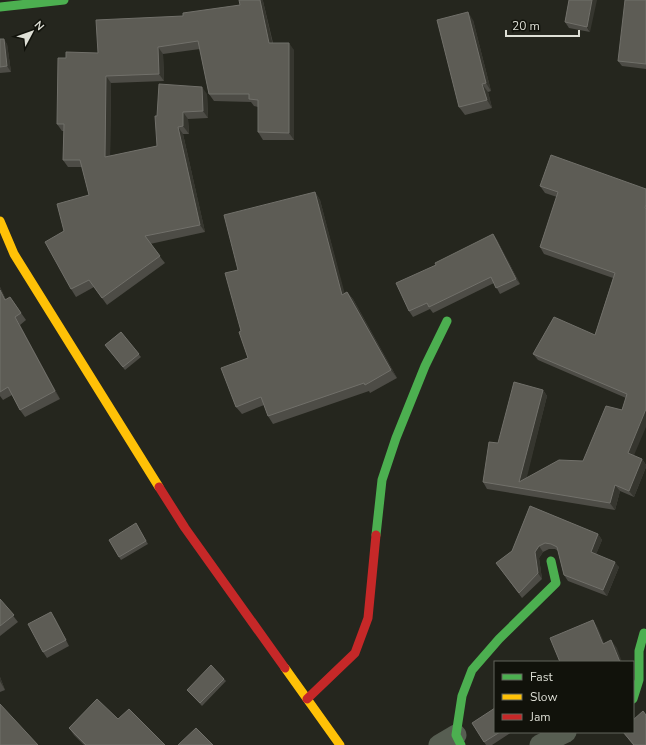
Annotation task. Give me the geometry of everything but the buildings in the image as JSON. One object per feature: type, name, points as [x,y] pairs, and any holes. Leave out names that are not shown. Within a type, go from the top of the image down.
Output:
[{"type":"street","points":[[0,7],[64,0]]},
{"type":"street","points":[[0,221],[14,254],[186,528],[340,745]]},
{"type":"street","points":[[307,699],[355,653],[368,618],[382,480],[396,438],[425,366],[447,321]]},
{"type":"street","points":[[452,742],[462,696],[472,670],[499,639],[556,583],[551,561]]},
{"type":"street","points":[[634,696],[639,680],[639,651],[644,633]]},
{"type":"street","points":[[540,745],[564,733]]},
{"type":"traffic: fast","points":[[0,7],[64,0]]},
{"type":"traffic: fast","points":[[376,535],[382,480],[396,438],[425,366],[447,321]]},
{"type":"traffic: fast","points":[[461,745],[456,735],[462,696],[472,670],[499,639],[556,583],[551,561]]},
{"type":"traffic: fast","points":[[634,696],[639,680],[639,651],[644,633]]},
{"type":"traffic: slow","points":[[0,221],[14,254],[159,487]]},
{"type":"traffic: slow","points":[[285,668],[340,745]]},
{"type":"traffic: jam","points":[[159,487],[185,528],[285,668]]},
{"type":"traffic: jam","points":[[307,699],[355,653],[368,618],[376,535]]}]
